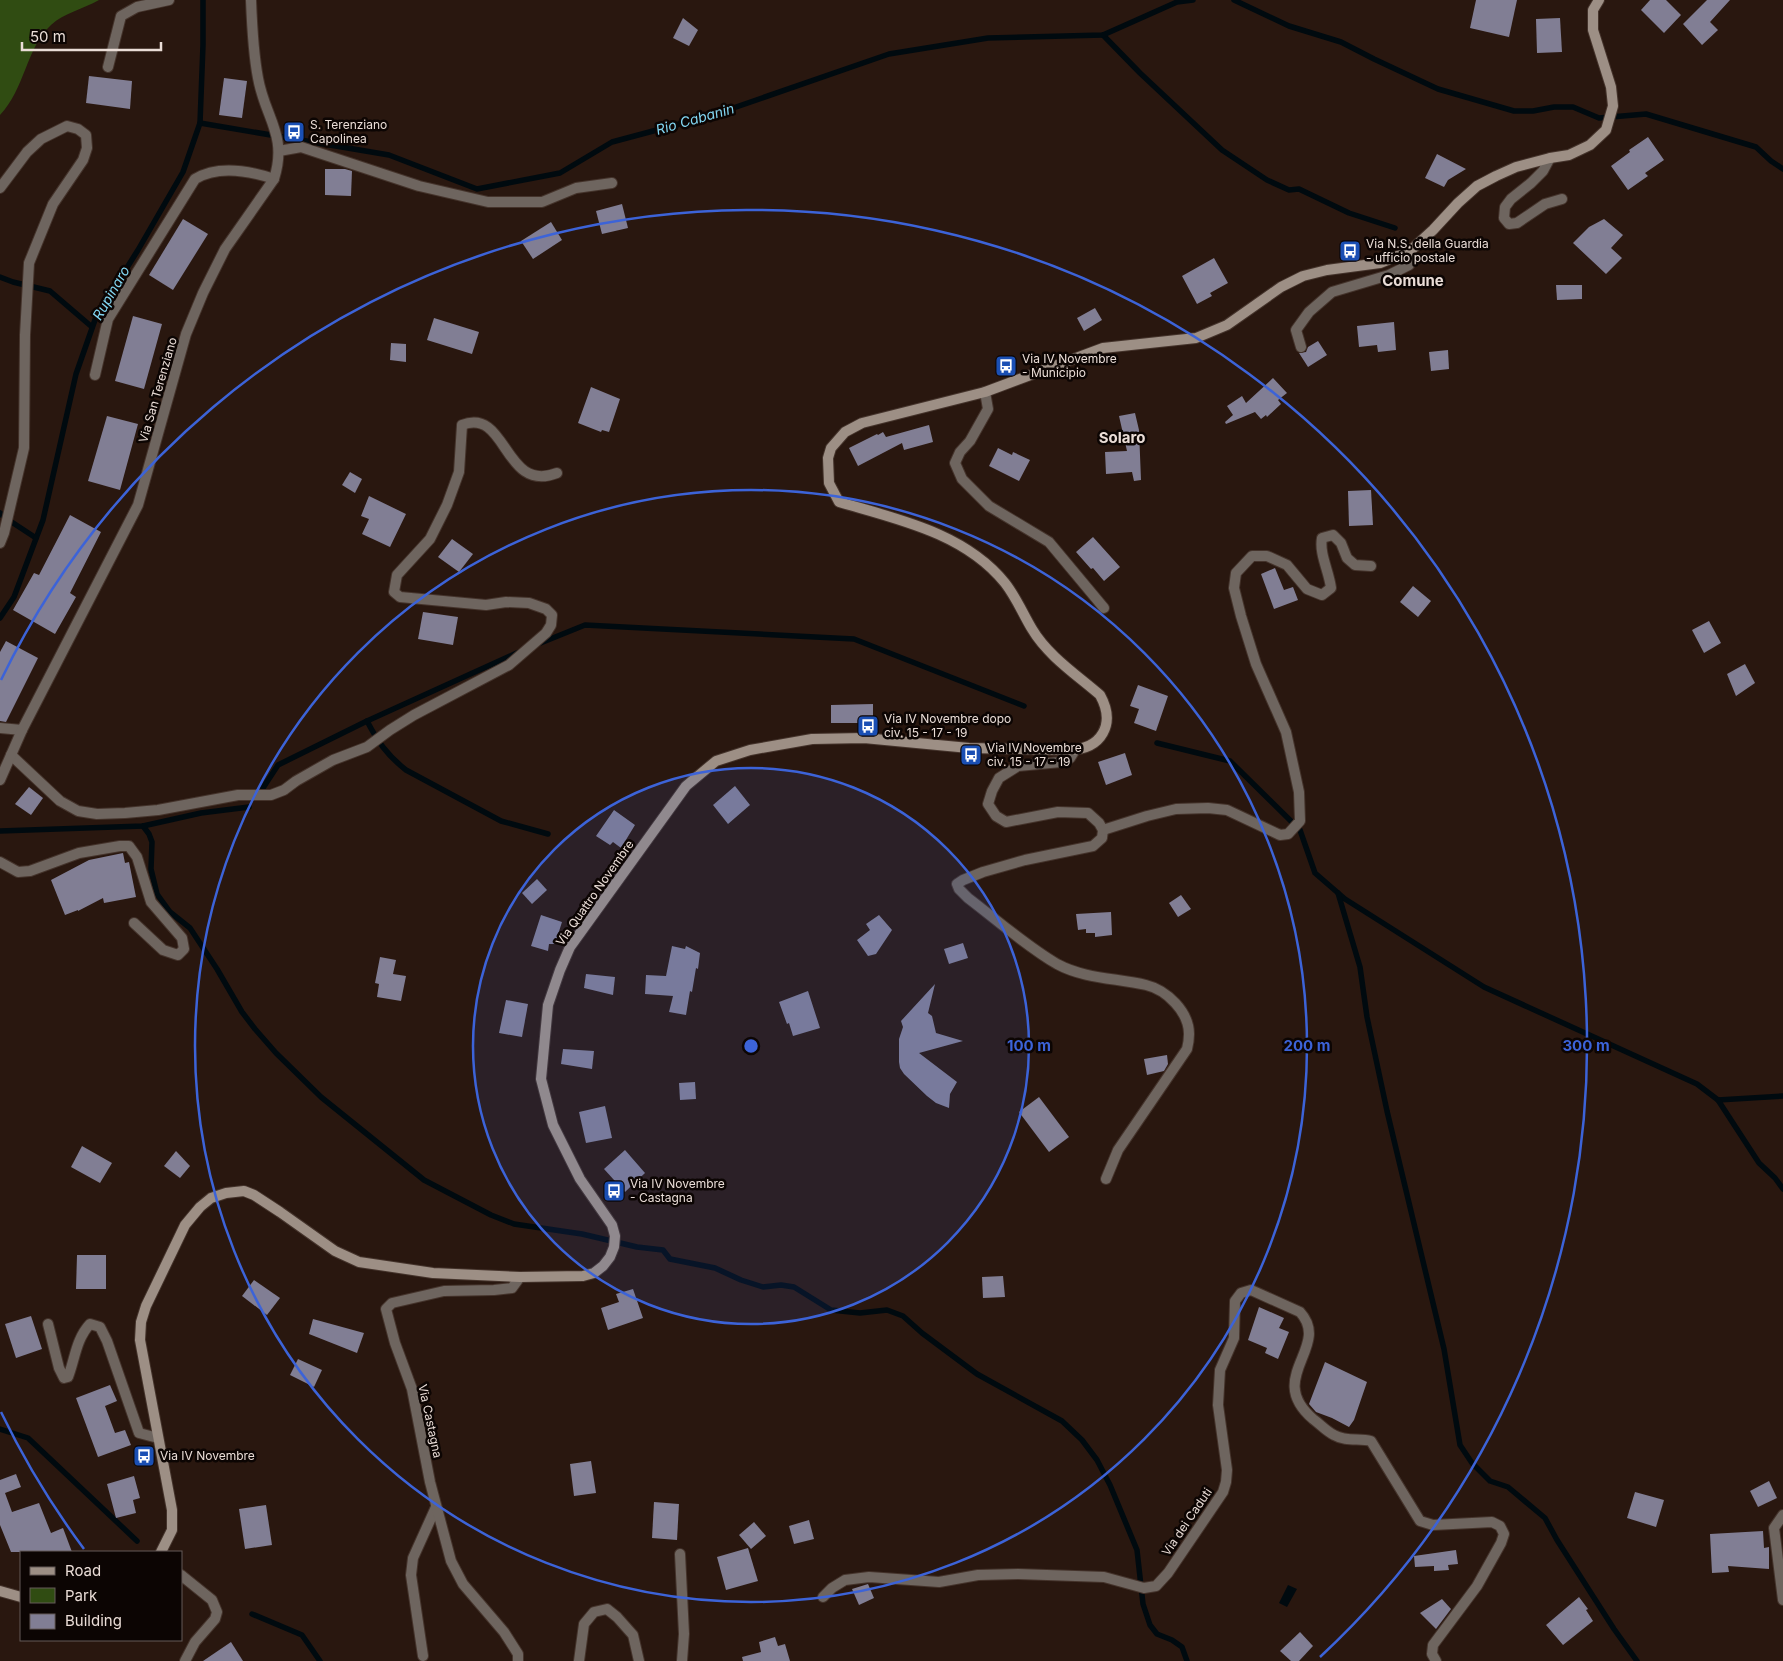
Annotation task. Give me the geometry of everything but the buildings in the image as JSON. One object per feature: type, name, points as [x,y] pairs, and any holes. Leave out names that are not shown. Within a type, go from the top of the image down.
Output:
[{"type":"main road","name":"Via Quattro Novembre","points":[[162,1551],[172,1530],[172,1510],[140,1340],[141,1322],[154,1286],[185,1225],[211,1198],[226,1193],[244,1191],[254,1195],[335,1251],[359,1262],[433,1273],[520,1277],[583,1276],[594,1273],[610,1258],[614,1247],[614,1230],[612,1225],[580,1179],[552,1125],[542,1079],[548,1005],[570,947],[686,786],[716,761],[750,750],[812,739],[864,738],[968,748],[1081,750],[1092,745],[1100,738],[1106,728],[1108,717],[1106,706],[1100,695],[1044,646],[1005,583],[983,562],[929,529],[839,502],[829,483],[828,458],[831,448],[845,432],[862,423],[985,392],[1103,348],[1196,338],[1226,324],[1303,276],[1327,270],[1380,263],[1410,251],[1434,230],[1458,203],[1478,186],[1516,167],[1569,154],[1590,145],[1606,130],[1613,106],[1611,87],[1593,30],[1593,10],[1599,0]]},
{"type":"main road","points":[[0,1591],[20,1597]]},
{"type":"street","points":[[108,67],[121,16],[137,8],[169,0]]},
{"type":"street","name":"Via San Terenziano","points":[[0,780],[22,730],[138,504],[186,334],[203,293],[225,249],[274,179],[278,166],[279,140],[257,77],[251,0]]},
{"type":"street","points":[[0,188],[27,152],[41,139],[67,126],[78,129],[86,135],[87,148],[83,160],[53,204],[29,263],[25,335],[24,448],[0,543]]},
{"type":"street","points":[[279,150],[302,147],[420,186],[488,202],[542,202],[576,188],[612,183]]},
{"type":"street","points":[[1550,158],[1543,171],[1511,199],[1505,207],[1504,218],[1509,224],[1517,223],[1545,204],[1562,199]]},
{"type":"street","points":[[95,375],[108,319],[195,179],[209,173],[231,171],[254,172],[274,179]]},
{"type":"street","points":[[1301,347],[1296,330],[1309,312],[1332,292],[1389,275],[1409,265],[1410,251]]},
{"type":"street","points":[[985,392],[988,409],[955,463],[962,479],[990,506],[1049,542],[1104,608]]},
{"type":"street","points":[[11,755],[60,801],[78,811],[97,814],[158,810],[238,795],[271,795],[284,790],[333,760],[367,747],[414,714],[509,665],[546,633],[552,625],[552,616],[546,610],[529,603],[468,604],[400,597],[394,592],[397,575],[430,540],[447,505],[458,472],[462,425],[471,422],[485,424],[496,434],[517,467],[533,476],[549,476],[557,473]]},
{"type":"street","points":[[1103,830],[1147,816],[1176,810],[1208,808],[1226,810],[1280,835],[1288,834],[1300,821],[1299,792],[1286,732],[1256,664],[1240,616],[1234,588],[1236,573],[1252,556],[1266,556],[1287,565],[1307,589],[1322,595],[1331,588],[1330,577],[1321,545],[1322,538],[1333,535],[1341,543],[1347,558],[1355,565],[1371,566]]},
{"type":"street","points":[[0,728],[22,730]]},
{"type":"street","points":[[1076,750],[1070,758],[1061,762],[1018,766],[999,778],[988,804],[996,816],[1006,822],[1058,812],[1088,813],[1099,823],[1103,830],[1102,838],[1093,846],[1025,860],[983,872],[957,884],[968,898],[1035,949],[1058,964],[1082,974],[1148,986],[1170,998],[1181,1010],[1187,1023],[1189,1034],[1187,1049],[1118,1150],[1106,1179]]},
{"type":"street","points":[[0,862],[18,872],[30,871],[79,853],[129,846],[137,857],[151,902],[182,938],[184,949],[178,955],[163,950],[134,923]]},
{"type":"street","name":"Via Castagna","points":[[518,1661],[518,1654],[504,1632],[463,1584],[451,1561],[430,1482],[412,1389],[395,1343],[386,1309],[392,1303],[444,1291],[512,1288],[520,1277]]},
{"type":"street","name":"Via dei Caduti","points":[[823,1597],[832,1588],[845,1580],[869,1577],[939,1582],[978,1575],[1104,1576],[1144,1588],[1156,1586],[1168,1573],[1223,1492],[1226,1482],[1226,1455],[1218,1406],[1220,1370],[1234,1338],[1235,1301],[1241,1293],[1251,1290],[1300,1312],[1310,1327],[1310,1336],[1295,1374],[1294,1393],[1302,1410],[1335,1436],[1349,1440],[1362,1438],[1371,1441],[1420,1522],[1433,1525],[1492,1522],[1500,1526],[1502,1530],[1503,1539],[1477,1586],[1433,1645],[1432,1654],[1436,1661]]},
{"type":"street","points":[[48,1324],[59,1368],[64,1378],[68,1377],[83,1331],[90,1324],[100,1327],[108,1341],[139,1433],[158,1438]]},
{"type":"street","points":[[423,1656],[411,1575],[413,1558],[436,1507]]},
{"type":"street","points":[[1783,1515],[1774,1528],[1783,1600]]},
{"type":"street","points":[[680,1554],[684,1634],[682,1661]]},
{"type":"street","points":[[182,1576],[212,1600],[217,1612],[215,1619],[195,1642],[185,1661]]},
{"type":"street","points":[[578,1661],[584,1624],[594,1612],[606,1609],[617,1617],[633,1635],[639,1661]]},
{"type":"green space","points":[[0,0],[99,0],[62,17],[43,34],[30,57],[15,93],[0,115]]},
{"type":"shaded area","points":[[1288,1585],[1297,1589],[1287,1607],[1279,1603]]},
{"type":"waterway","name":"Rupinaro","points":[[0,618],[14,597],[43,520],[76,374],[96,317],[138,250],[183,172],[200,123],[203,0]]},
{"type":"waterway","name":"Rio Cabanin","points":[[200,123],[389,155],[477,189],[560,173],[612,142],[713,115],[889,54],[988,38],[1103,35],[1177,2],[1193,0]]},
{"type":"waterway","points":[[1234,0],[1289,26],[1341,42],[1438,89],[1514,111],[1573,107],[1599,118],[1646,114],[1756,147],[1783,169]]},
{"type":"waterway","points":[[1103,35],[1140,73],[1222,150],[1267,180],[1289,190],[1299,189],[1349,213],[1395,228]]},
{"type":"waterway","points":[[0,277],[50,291],[92,327]]},
{"type":"waterway","points":[[0,513],[36,538]]},
{"type":"waterway","points":[[538,644],[585,625],[854,639],[1024,706]]},
{"type":"waterway","points":[[263,788],[278,765],[367,721],[521,651]]},
{"type":"waterway","points":[[367,721],[384,748],[406,770],[501,821],[548,834]]},
{"type":"waterway","points":[[1157,743],[1230,761],[1300,830],[1315,873],[1345,899],[1484,987],[1697,1084],[1718,1100],[1783,1096]]},
{"type":"waterway","points":[[0,831],[143,826],[201,813],[249,807]]},
{"type":"waterway","points":[[143,826],[152,842],[151,869],[157,894],[170,912],[190,928],[242,1012],[255,1029],[276,1053],[321,1097],[424,1180],[491,1215],[514,1224],[582,1234],[637,1247],[663,1250],[670,1259],[715,1268],[741,1280],[763,1287],[781,1285],[794,1287],[831,1310],[860,1313],[887,1310],[903,1316],[922,1333],[977,1374],[1062,1421],[1082,1440],[1097,1460],[1110,1485],[1137,1550],[1143,1604],[1150,1625],[1157,1634],[1172,1640],[1182,1647],[1187,1661]]},
{"type":"waterway","points":[[1338,893],[1360,967],[1367,1017],[1387,1111],[1444,1349],[1460,1445],[1472,1463],[1490,1481],[1508,1487],[1545,1518],[1614,1629],[1637,1661]]},
{"type":"waterway","points":[[1718,1100],[1759,1163],[1775,1178],[1783,1189]]},
{"type":"waterway","points":[[0,1429],[28,1438],[137,1541]]},
{"type":"waterway","points":[[252,1614],[302,1635],[320,1661]]},
{"type":"place","name":"S. Terenziano Capolinea","points":[[294,132]]},
{"type":"place","name":"Via N.S. della Guardia - ufficio postale","points":[[1350,251]]},
{"type":"place","name":"Via IV Novembre - Municipio","points":[[1006,366]]},
{"type":"place","name":"Via IV Novembre dopo civ. 15 - 17 - 19","points":[[868,726]]},
{"type":"place","name":"Via IV Novembre civ. 15 - 17 - 19","points":[[971,755]]},
{"type":"place","name":"Via IV Novembre - Castagna","points":[[614,1191]]},
{"type":"place","name":"Via IV Novembre","points":[[144,1456]]},
{"type":"district","name":"Comune","points":[[1413,281]]},
{"type":"district","name":"Solaro","points":[[1122,438]]}]
